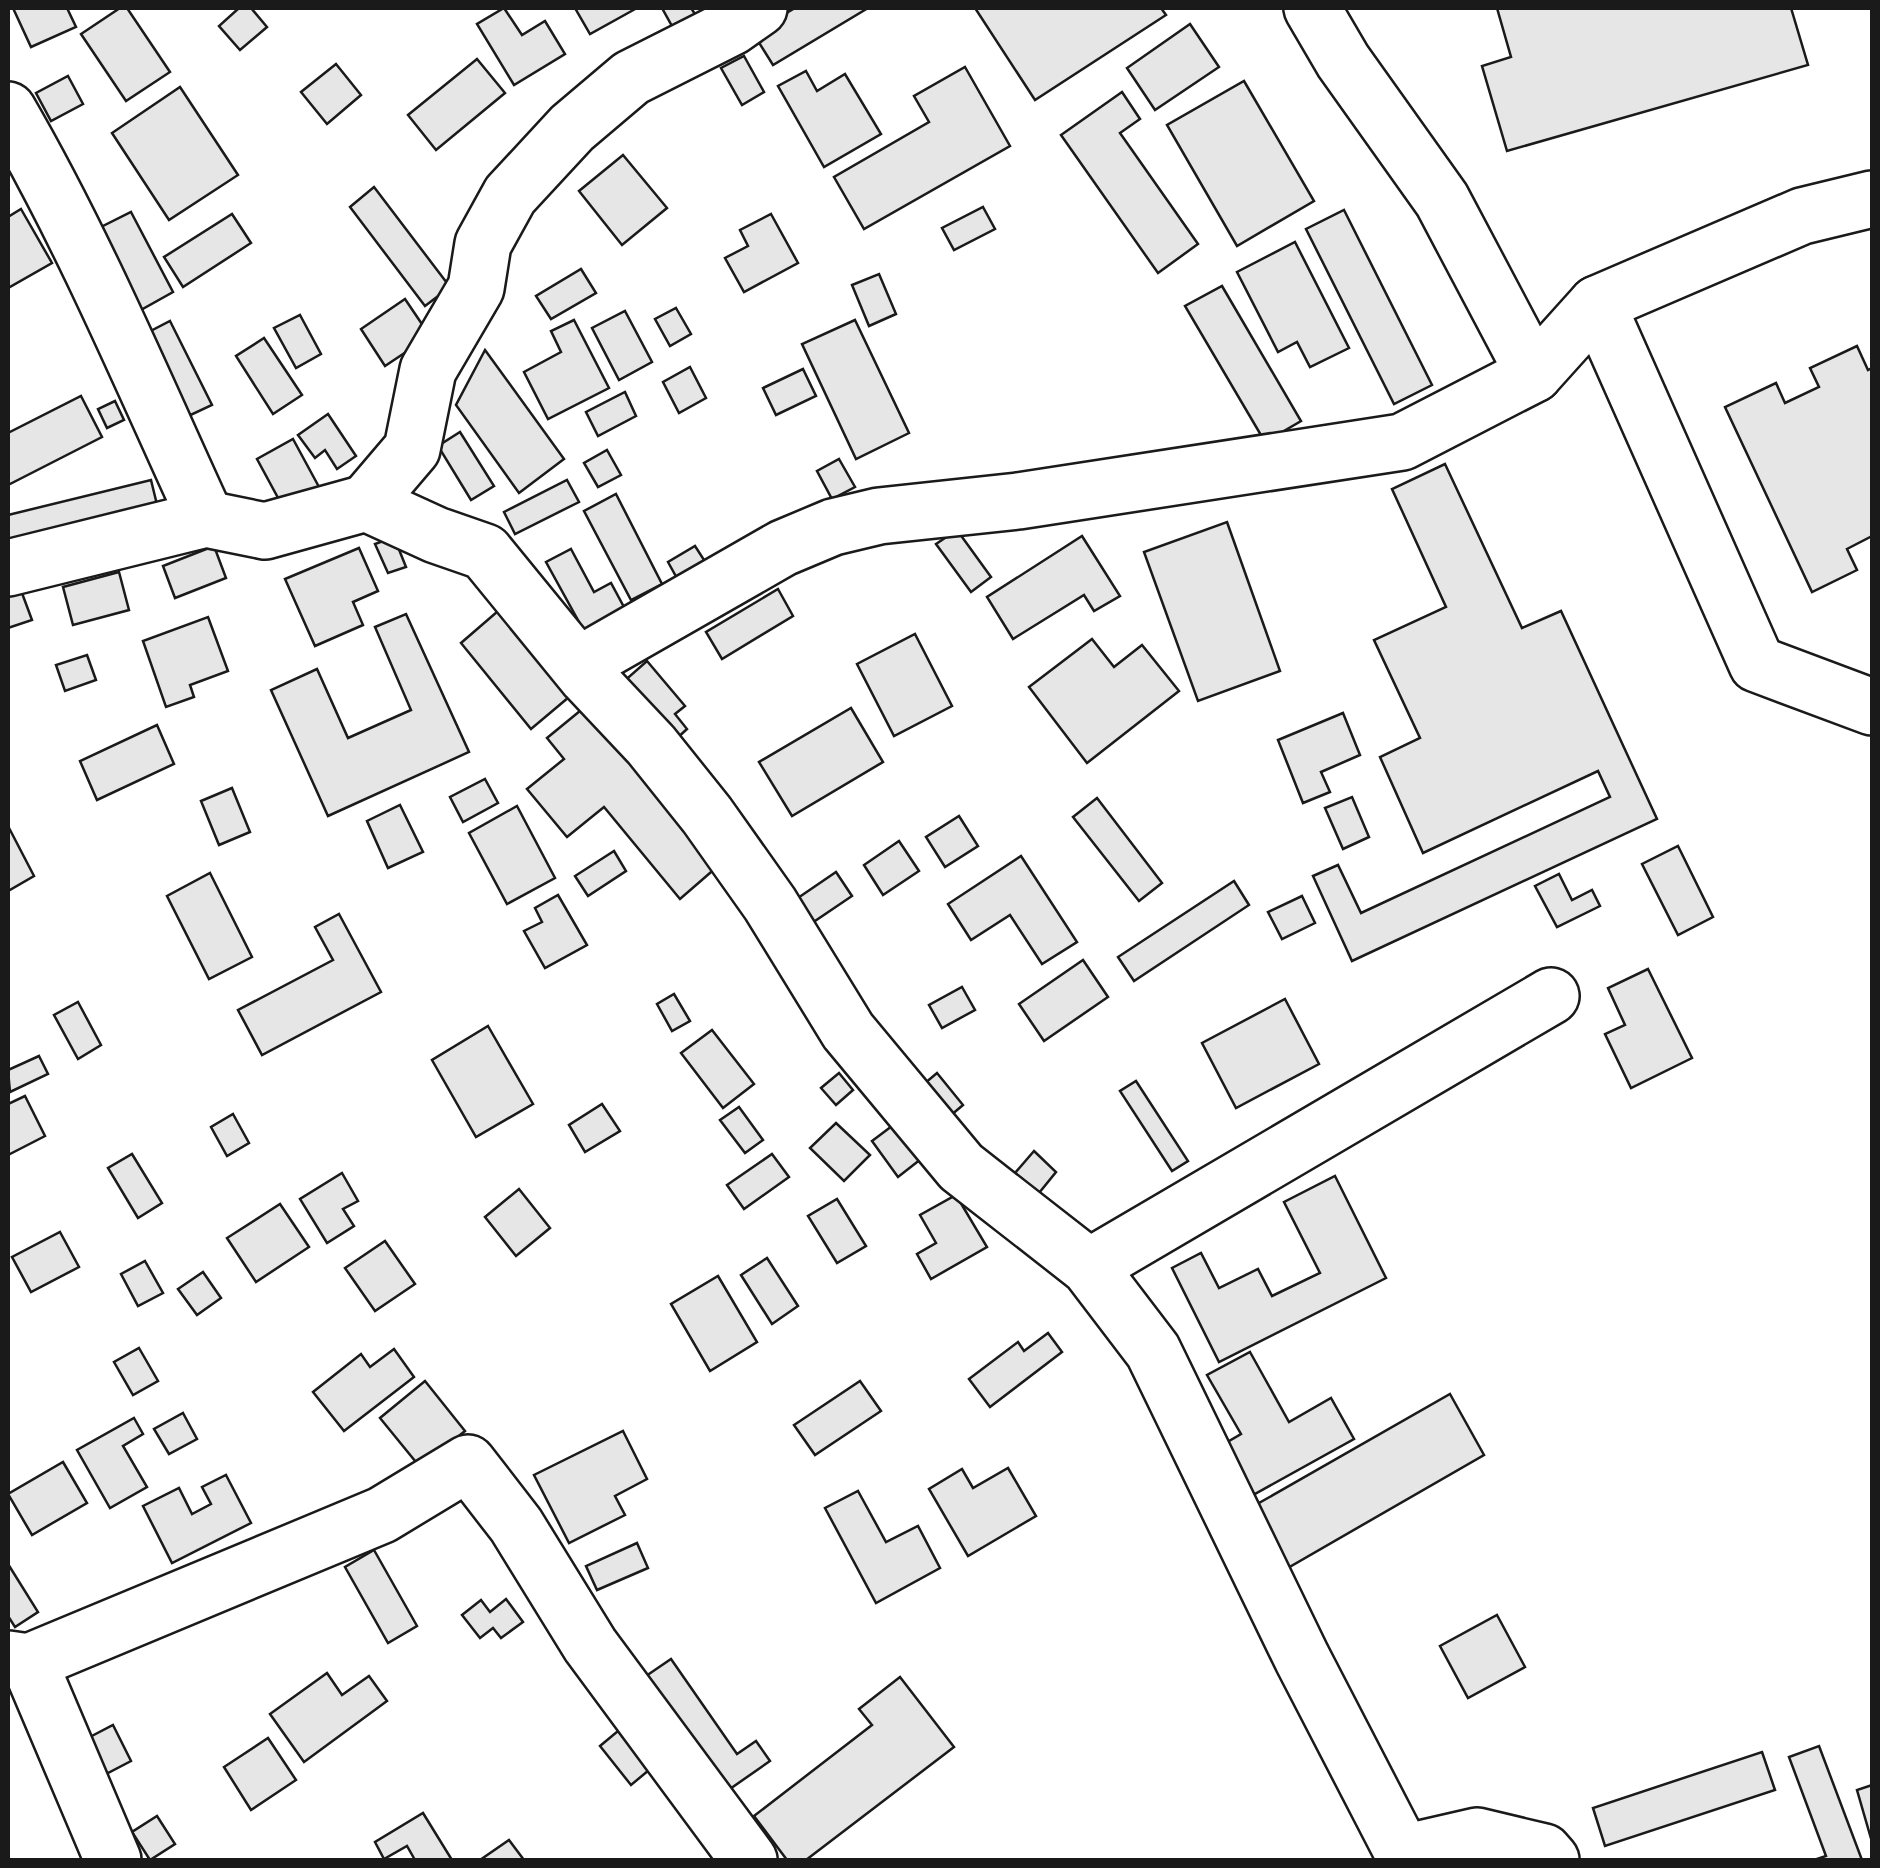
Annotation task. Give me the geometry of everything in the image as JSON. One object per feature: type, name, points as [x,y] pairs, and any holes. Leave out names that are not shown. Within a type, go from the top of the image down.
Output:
[{"type":"street","points":[[8,568],[206,518],[265,531],[366,503],[412,450],[428,370],[476,288],[483,244],[510,195],[572,128],[631,78],[732,27],[759,8]]},
{"type":"street","points":[[1312,8],[1343,62],[1442,200],[1534,374]]},
{"type":"street","points":[[8,110],[86,259],[206,518]]},
{"type":"street","points":[[583,668],[596,654],[783,548],[832,527],[879,516],[1018,501],[1402,442],[1534,374],[1597,304],[1802,216],[1872,199]]},
{"type":"street","points":[[1597,304],[1757,664],[1872,707]]},
{"type":"street","points":[[366,503],[486,552],[587,677],[650,744],[707,814],[770,904],[848,1032],[960,1167],[1089,1267],[1153,1351],[1302,1658],[1404,1853],[1477,1836],[1544,1852],[1552,1860]]},
{"type":"street","points":[[1089,1267],[1551,996]]},
{"type":"street","points":[[114,1860],[18,1660],[382,1516],[468,1463],[516,1524],[590,1646],[750,1860]]},
{"type":"building","points":[[13,8],[67,8],[76,27],[31,47]]},
{"type":"building","points":[[120,8],[127,8],[170,72],[126,101],[81,34]]},
{"type":"building","points":[[239,8],[251,8],[267,27],[240,50],[219,26]]},
{"type":"building","points":[[504,8],[522,35],[545,21],[565,54],[514,85],[477,24]]},
{"type":"building","points":[[575,8],[637,8],[590,34]]},
{"type":"building","points":[[662,8],[691,8],[695,14],[672,26]]},
{"type":"building","points":[[795,8],[868,8],[773,65],[753,33]]},
{"type":"building","points":[[975,8],[1161,8],[1166,15],[1035,100]]},
{"type":"building","points":[[1497,8],[1791,8],[1808,65],[1507,151],[1482,66],[1511,57]]},
{"type":"building","points":[[1190,24],[1219,67],[1155,110],[1127,68]]},
{"type":"building","points":[[744,56],[764,92],[742,105],[721,68]]},
{"type":"building","points":[[477,59],[505,93],[436,150],[408,115]]},
{"type":"building","points":[[336,64],[361,95],[327,124],[301,92]]},
{"type":"building","points":[[965,67],[1010,146],[864,229],[834,177],[929,122],[914,96]]},
{"type":"building","points":[[806,71],[817,91],[845,74],[881,134],[824,167],[778,86]]},
{"type":"building","points":[[68,76],[83,104],[51,121],[36,93]]},
{"type":"building","points":[[1244,81],[1314,201],[1237,246],[1167,125]]},
{"type":"building","points":[[180,87],[238,175],[169,220],[112,133]]},
{"type":"building","points":[[1122,92],[1140,119],[1120,133],[1198,244],[1158,273],[1061,135]]},
{"type":"building","points":[[623,155],[667,208],[622,245],[579,191]]},
{"type":"building","points":[[374,187],[450,287],[425,306],[350,207]]},
{"type":"building","points":[[983,207],[995,229],[954,250],[942,228]]},
{"type":"building","points":[[21,209],[52,263],[8,288],[8,217]]},
{"type":"building","points":[[1344,210],[1432,385],[1394,404],[1306,229]]},
{"type":"building","points":[[131,212],[173,292],[139,311],[97,229]]},
{"type":"building","points":[[232,214],[251,243],[183,287],[164,257]]},
{"type":"building","points":[[771,214],[798,263],[744,292],[725,258],[748,246],[740,230]]},
{"type":"building","points":[[1295,242],[1349,348],[1310,367],[1297,342],[1278,352],[1237,272]]},
{"type":"building","points":[[581,269],[596,293],[551,319],[536,296]]},
{"type":"building","points":[[879,274],[896,314],[869,326],[852,285]]},
{"type":"building","points":[[1222,286],[1301,421],[1265,442],[1185,306]]},
{"type":"building","points":[[405,299],[430,336],[385,366],[361,329]]},
{"type":"building","points":[[676,308],[691,334],[670,346],[655,319]]},
{"type":"building","points":[[625,311],[652,362],[619,380],[592,328]]},
{"type":"building","points":[[300,315],[321,354],[296,368],[274,328]]},
{"type":"building","points":[[574,320],[609,388],[548,419],[524,372],[561,352],[551,331]]},
{"type":"building","points":[[855,320],[909,433],[856,459],[802,344]]},
{"type":"building","points":[[170,321],[212,405],[182,419],[141,336]]},
{"type":"building","points":[[264,338],[302,395],[273,414],[236,356]]},
{"type":"building","points":[[1857,346],[1868,370],[1872,368],[1872,536],[1847,549],[1857,570],[1812,592],[1725,407],[1776,383],[1785,403],[1819,387],[1810,368]]},
{"type":"building","points":[[485,350],[564,459],[519,493],[456,405]]},
{"type":"building","points":[[690,367],[706,398],[679,413],[663,382]]},
{"type":"building","points":[[803,369],[816,396],[776,415],[763,388]]},
{"type":"building","points":[[625,392],[636,416],[598,436],[586,412]]},
{"type":"building","points":[[81,396],[102,437],[8,485],[8,433]]},
{"type":"building","points":[[115,401],[124,420],[107,428],[98,409]]},
{"type":"building","points":[[328,414],[356,456],[337,469],[325,450],[315,458],[298,435]]},
{"type":"building","points":[[460,432],[494,486],[471,500],[438,446]]},
{"type":"building","points":[[293,439],[319,487],[283,507],[257,459]]},
{"type":"building","points":[[607,450],[621,475],[598,487],[584,463]]},
{"type":"building","points":[[839,459],[855,487],[832,499],[817,471]]},
{"type":"building","points":[[1445,464],[1522,628],[1561,611],[1657,819],[1352,961],[1313,876],[1338,865],[1361,913],[1610,797],[1598,771],[1423,853],[1380,757],[1420,738],[1374,640],[1446,607],[1392,489]]},
{"type":"building","points":[[151,480],[160,517],[8,554],[8,515]]},
{"type":"building","points":[[567,480],[579,502],[515,534],[504,512]]},
{"type":"building","points":[[616,494],[662,584],[631,600],[584,511]]},
{"type":"building","points":[[1227,522],[1280,671],[1198,701],[1144,552]]},
{"type":"building","points":[[957,530],[991,577],[971,592],[936,544]]},
{"type":"building","points":[[1082,536],[1120,596],[1094,611],[1084,595],[1013,639],[987,597]]},
{"type":"building","points":[[394,537],[406,567],[388,573],[375,544]]},
{"type":"building","points":[[214,546],[226,578],[175,598],[163,566]]},
{"type":"building","points":[[695,546],[706,563],[678,580],[668,562]]},
{"type":"building","points":[[359,548],[378,591],[353,602],[363,625],[315,646],[285,579]]},
{"type":"building","points":[[571,549],[594,592],[611,583],[625,609],[584,631],[546,562]]},
{"type":"building","points":[[119,572],[129,610],[73,625],[63,587]]},
{"type":"building","points":[[19,585],[32,620],[8,628],[8,589]]},
{"type":"building","points":[[778,589],[793,616],[722,659],[706,632]]},
{"type":"building","points":[[498,611],[569,697],[531,729],[461,643]]},
{"type":"building","points":[[406,614],[469,752],[328,816],[271,690],[317,669],[348,738],[411,710],[375,627]]},
{"type":"building","points":[[208,617],[228,671],[190,685],[194,697],[166,707],[143,641]]},
{"type":"building","points":[[915,634],[952,706],[894,736],[857,664]]},
{"type":"building","points":[[1092,639],[1114,667],[1142,645],[1179,691],[1087,763],[1029,687]]},
{"type":"building","points":[[87,655],[96,680],[65,691],[56,665]]},
{"type":"building","points":[[647,661],[685,706],[675,714],[687,729],[673,742],[622,683]]},
{"type":"building","points":[[586,706],[718,866],[680,899],[604,807],[567,837],[527,789],[564,759],[547,738]]},
{"type":"building","points":[[851,708],[883,762],[792,816],[759,762]]},
{"type":"building","points":[[1343,713],[1360,755],[1321,772],[1330,792],[1303,803],[1278,740]]},
{"type":"building","points":[[157,725],[174,764],[97,800],[80,761]]},
{"type":"building","points":[[485,779],[498,803],[463,822],[450,797]]},
{"type":"building","points":[[232,788],[250,832],[219,845],[201,801]]},
{"type":"building","points":[[1352,797],[1369,837],[1343,849],[1325,808]]},
{"type":"building","points":[[1097,798],[1162,883],[1139,901],[1073,817]]},
{"type":"building","points":[[400,805],[423,852],[388,868],[367,821]]},
{"type":"building","points":[[517,806],[555,878],[507,904],[469,833]]},
{"type":"building","points":[[959,816],[978,846],[945,867],[926,837]]},
{"type":"building","points":[[8,826],[34,876],[8,891]]},
{"type":"building","points":[[899,841],[919,871],[883,895],[864,865]]},
{"type":"building","points":[[1678,846],[1713,917],[1678,935],[1642,864]]},
{"type":"building","points":[[614,851],[626,871],[588,896],[575,876]]},
{"type":"building","points":[[1021,856],[1077,942],[1042,964],[1010,915],[971,940],[948,904]]},
{"type":"building","points":[[836,872],[852,896],[809,925],[792,902]]},
{"type":"building","points":[[210,873],[252,957],[209,979],[167,896]]},
{"type":"building","points":[[1559,874],[1572,900],[1592,890],[1600,906],[1557,927],[1535,886]]},
{"type":"building","points":[[1234,881],[1249,905],[1134,981],[1118,957]]},
{"type":"building","points":[[558,895],[587,945],[545,968],[524,931],[542,922],[535,908]]},
{"type":"building","points":[[1302,896],[1315,923],[1282,939],[1268,912]]},
{"type":"building","points":[[339,914],[381,992],[262,1055],[238,1010],[333,960],[315,927]]},
{"type":"building","points":[[1083,960],[1108,997],[1044,1041],[1019,1004]]},
{"type":"building","points":[[1648,969],[1692,1058],[1631,1088],[1605,1034],[1625,1025],[1608,988]]},
{"type":"building","points":[[962,987],[975,1010],[942,1028],[929,1005]]},
{"type":"building","points":[[674,994],[690,1021],[672,1031],[657,1004]]},
{"type":"building","points":[[1285,999],[1319,1064],[1236,1108],[1202,1043]]},
{"type":"building","points":[[78,1002],[101,1045],[78,1059],[54,1015]]},
{"type":"building","points":[[488,1026],[533,1104],[476,1137],[432,1060]]},
{"type":"building","points":[[712,1030],[754,1084],[723,1108],[681,1053]]},
{"type":"building","points":[[39,1056],[48,1074],[10,1092],[8,1070]]},
{"type":"building","points":[[839,1073],[853,1090],[836,1105],[821,1088]]},
{"type":"building","points":[[937,1073],[963,1105],[943,1122],[918,1089]]},
{"type":"building","points":[[1136,1081],[1188,1161],[1172,1171],[1120,1091]]},
{"type":"building","points":[[25,1096],[45,1136],[8,1155],[8,1104]]},
{"type":"building","points":[[602,1104],[620,1131],[585,1152],[569,1125]]},
{"type":"building","points":[[739,1107],[763,1140],[745,1153],[720,1120]]},
{"type":"building","points":[[233,1114],[249,1143],[227,1156],[211,1127]]},
{"type":"building","points":[[836,1123],[870,1155],[844,1181],[810,1148]]},
{"type":"building","points":[[896,1123],[921,1159],[898,1177],[872,1141]]},
{"type":"building","points":[[1034,1151],[1056,1172],[1039,1193],[1015,1173]]},
{"type":"building","points":[[132,1154],[162,1203],[138,1218],[108,1168]]},
{"type":"building","points":[[772,1154],[789,1177],[744,1209],[727,1185]]},
{"type":"building","points":[[342,1173],[358,1201],[343,1209],[354,1226],[327,1243],[300,1199]]},
{"type":"building","points":[[1335,1176],[1386,1278],[1219,1362],[1172,1268],[1201,1253],[1219,1288],[1258,1269],[1272,1296],[1320,1273],[1284,1202]]},
{"type":"building","points":[[519,1189],[550,1228],[516,1256],[485,1217]]},
{"type":"building","points":[[956,1195],[987,1247],[931,1279],[917,1254],[936,1243],[920,1215]]},
{"type":"building","points":[[837,1199],[866,1246],[837,1263],[808,1216]]},
{"type":"building","points":[[280,1204],[309,1247],[256,1282],[227,1238]]},
{"type":"building","points":[[60,1232],[79,1267],[31,1292],[12,1257]]},
{"type":"building","points":[[385,1241],[415,1284],[375,1311],[345,1268]]},
{"type":"building","points":[[767,1258],[798,1306],[772,1324],[741,1275]]},
{"type":"building","points":[[145,1261],[163,1293],[138,1306],[121,1274]]},
{"type":"building","points":[[203,1272],[221,1298],[197,1315],[178,1289]]},
{"type":"building","points":[[718,1276],[757,1342],[710,1371],[671,1304]]},
{"type":"building","points":[[1048,1333],[1062,1352],[990,1407],[969,1379],[1018,1342],[1024,1351]]},
{"type":"building","points":[[139,1348],[158,1381],[133,1395],[114,1362]]},
{"type":"building","points":[[394,1349],[414,1377],[344,1431],[313,1392],[361,1354],[370,1367]]},
{"type":"building","points":[[1250,1352],[1289,1422],[1331,1398],[1354,1439],[1253,1495],[1224,1444],[1241,1434],[1207,1375]]},
{"type":"building","points":[[425,1381],[465,1431],[420,1467],[380,1418]]},
{"type":"building","points":[[860,1381],[881,1411],[815,1455],[794,1425]]},
{"type":"building","points":[[1450,1394],[1484,1455],[1286,1569],[1252,1507]]},
{"type":"building","points":[[183,1413],[197,1439],[169,1454],[154,1429]]},
{"type":"building","points":[[134,1418],[143,1434],[123,1446],[147,1487],[110,1508],[77,1450]]},
{"type":"building","points":[[623,1431],[647,1479],[615,1496],[625,1515],[569,1543],[534,1475]]},
{"type":"building","points":[[63,1462],[87,1503],[32,1535],[8,1494]]},
{"type":"building","points":[[1008,1468],[1036,1516],[968,1556],[929,1489],[962,1469],[973,1488]]},
{"type":"building","points":[[226,1475],[251,1523],[172,1563],[143,1506],[179,1488],[192,1514],[211,1504],[202,1487]]},
{"type":"building","points":[[858,1491],[886,1542],[918,1526],[940,1568],[876,1603],[825,1508]]},
{"type":"building","points":[[637,1543],[648,1568],[597,1590],[586,1566]]},
{"type":"building","points":[[374,1550],[417,1626],[388,1643],[345,1567]]},
{"type":"building","points":[[8,1564],[38,1612],[15,1627],[8,1616]]},
{"type":"building","points":[[506,1599],[523,1622],[501,1638],[493,1628],[480,1638],[462,1615],[481,1600],[490,1612]]},
{"type":"building","points":[[1497,1615],[1525,1667],[1468,1698],[1440,1646]]},
{"type":"building","points":[[671,1659],[737,1754],[756,1741],[770,1761],[727,1791],[646,1676]]},
{"type":"building","points":[[327,1673],[342,1695],[369,1676],[387,1701],[304,1762],[270,1714]]},
{"type":"building","points":[[900,1677],[954,1747],[806,1860],[787,1860],[754,1816],[872,1725],[859,1709]]},
{"type":"building","points":[[113,1725],[131,1761],[106,1774],[88,1738]]},
{"type":"building","points":[[618,1731],[649,1770],[631,1785],[600,1746]]},
{"type":"building","points":[[268,1738],[296,1780],[251,1810],[224,1767]]},
{"type":"building","points":[[1819,1746],[1862,1860],[1814,1860],[1826,1856],[1789,1757]]},
{"type":"building","points":[[1762,1752],[1775,1790],[1605,1846],[1593,1808]]},
{"type":"building","points":[[1872,1785],[1872,1842],[1857,1790]]},
{"type":"building","points":[[423,1813],[452,1860],[415,1860],[407,1846],[384,1859],[375,1842]]},
{"type":"building","points":[[157,1816],[175,1844],[150,1860],[132,1832]]},
{"type":"building","points":[[509,1840],[524,1860],[480,1860]]}]
